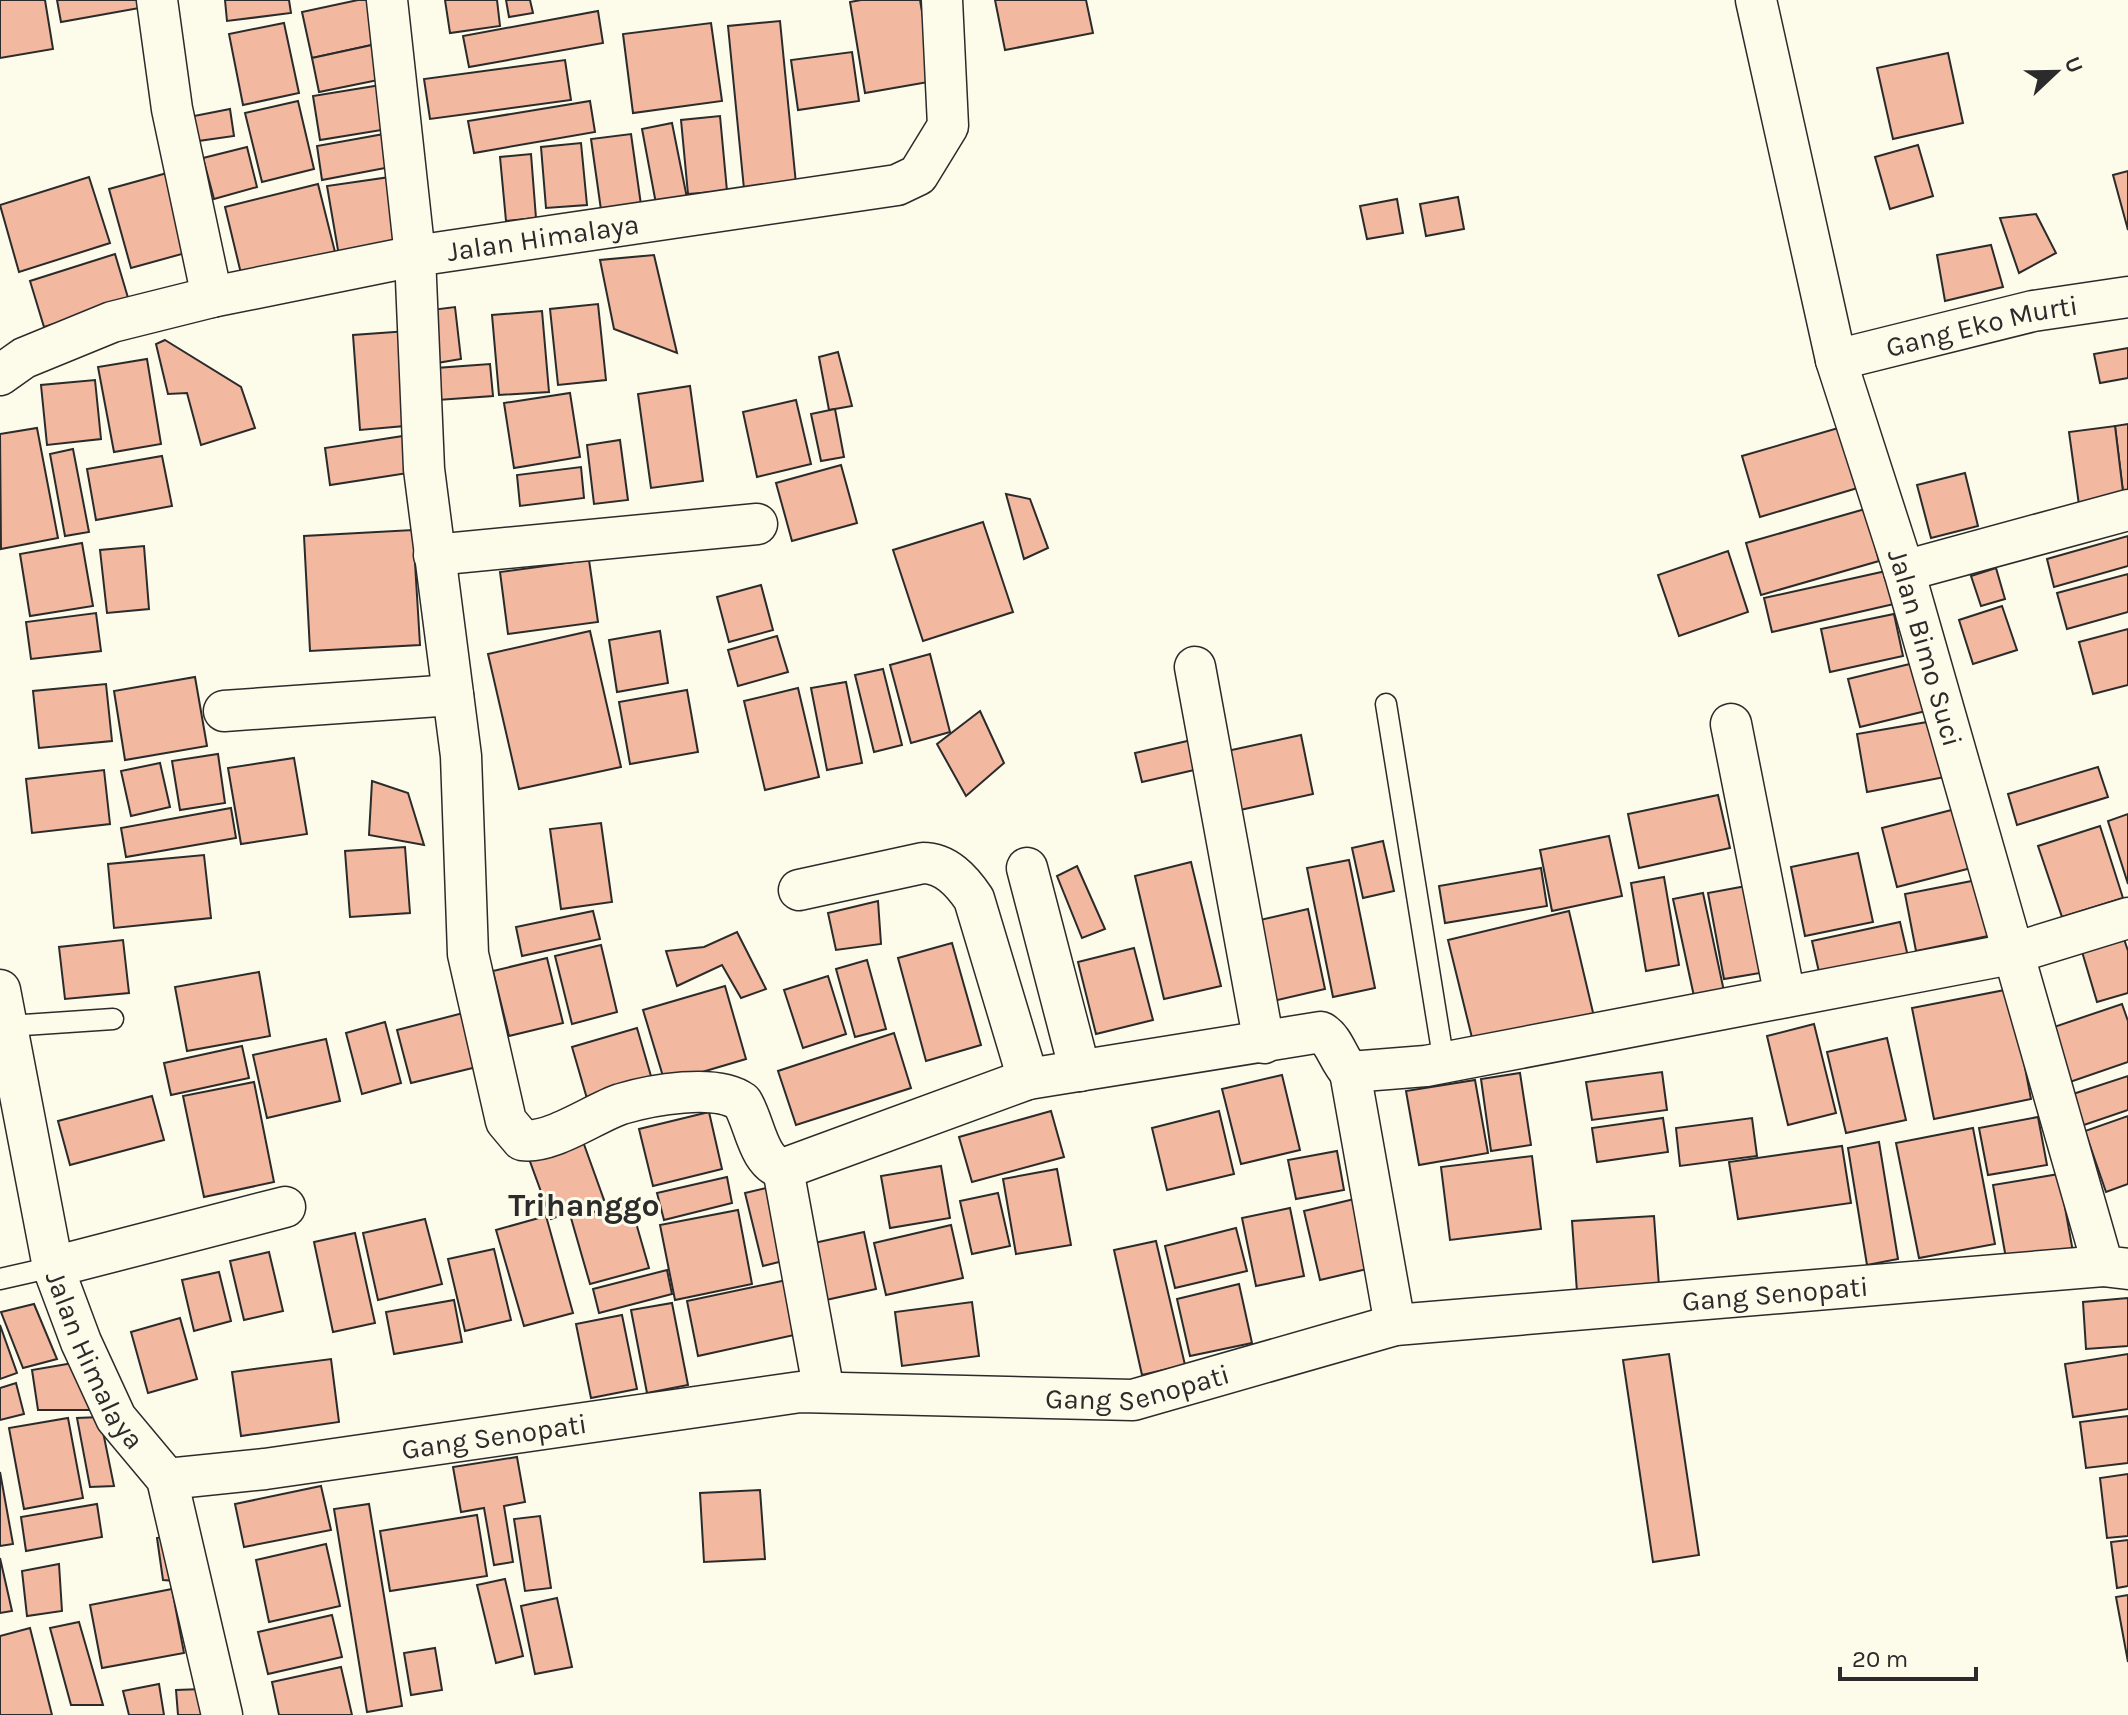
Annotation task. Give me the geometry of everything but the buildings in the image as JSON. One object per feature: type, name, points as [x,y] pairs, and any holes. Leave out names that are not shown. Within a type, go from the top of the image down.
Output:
[{"type":"street","points":[[157,0],[172,109],[212,297]]},
{"type":"street","points":[[387,0],[415,256],[424,469],[461,756],[468,954],[506,1121],[515,1133],[529,1141],[622,1104],[702,1091],[721,1092],[742,1102],[768,1161],[783,1169],[1028,1079],[1321,1032],[1330,1037],[1337,1059],[1350,1072],[1395,1325]]},
{"type":"street","name":"Jalan Himalaya","points":[[0,375],[24,358],[112,322],[212,297],[415,256],[875,190],[918,175],[948,126],[942,0]]},
{"type":"street","name":"Jalan Bimo Suci","points":[[1756,0],[1836,360],[1904,571],[2011,954],[2115,1267]]},
{"type":"street","name":"Gang Eko Murti","points":[[1836,360],[2033,311],[2128,297]]},
{"type":"street","points":[[1904,571],[2128,510]]},
{"type":"street","points":[[434,555],[757,524]]},
{"type":"street","points":[[1195,667],[1264,1043]]},
{"type":"street","points":[[224,711],[453,695]]},
{"type":"street","points":[[1731,724],[1785,997]]},
{"type":"street","points":[[799,890],[923,863],[934,863],[963,883],[974,899],[1028,1079]]},
{"type":"street","points":[[1027,868],[1080,1071]]},
{"type":"street","points":[[1350,1072],[1444,1063],[2011,954],[2128,918]]},
{"type":"street","name":"Jalan Himalaya","points":[[3,1004],[53,1267],[81,1342],[116,1418],[167,1479],[222,1715]]},
{"type":"street","points":[[783,1169],[824,1392]]},
{"type":"street","points":[[53,1267],[285,1207]]},
{"type":"street","name":"Gang Senopati","points":[[167,1479],[265,1469],[800,1392],[1133,1400],[1395,1325],[2115,1267]]},
{"type":"lane","points":[[1386,704],[1444,1063]]},
{"type":"lane","points":[[3,1004],[113,1019]]},
{"type":"lane","points":[[0,1279],[53,1267]]},
{"type":"district","name":"Trihanggo","points":[[584,1205]]}]
